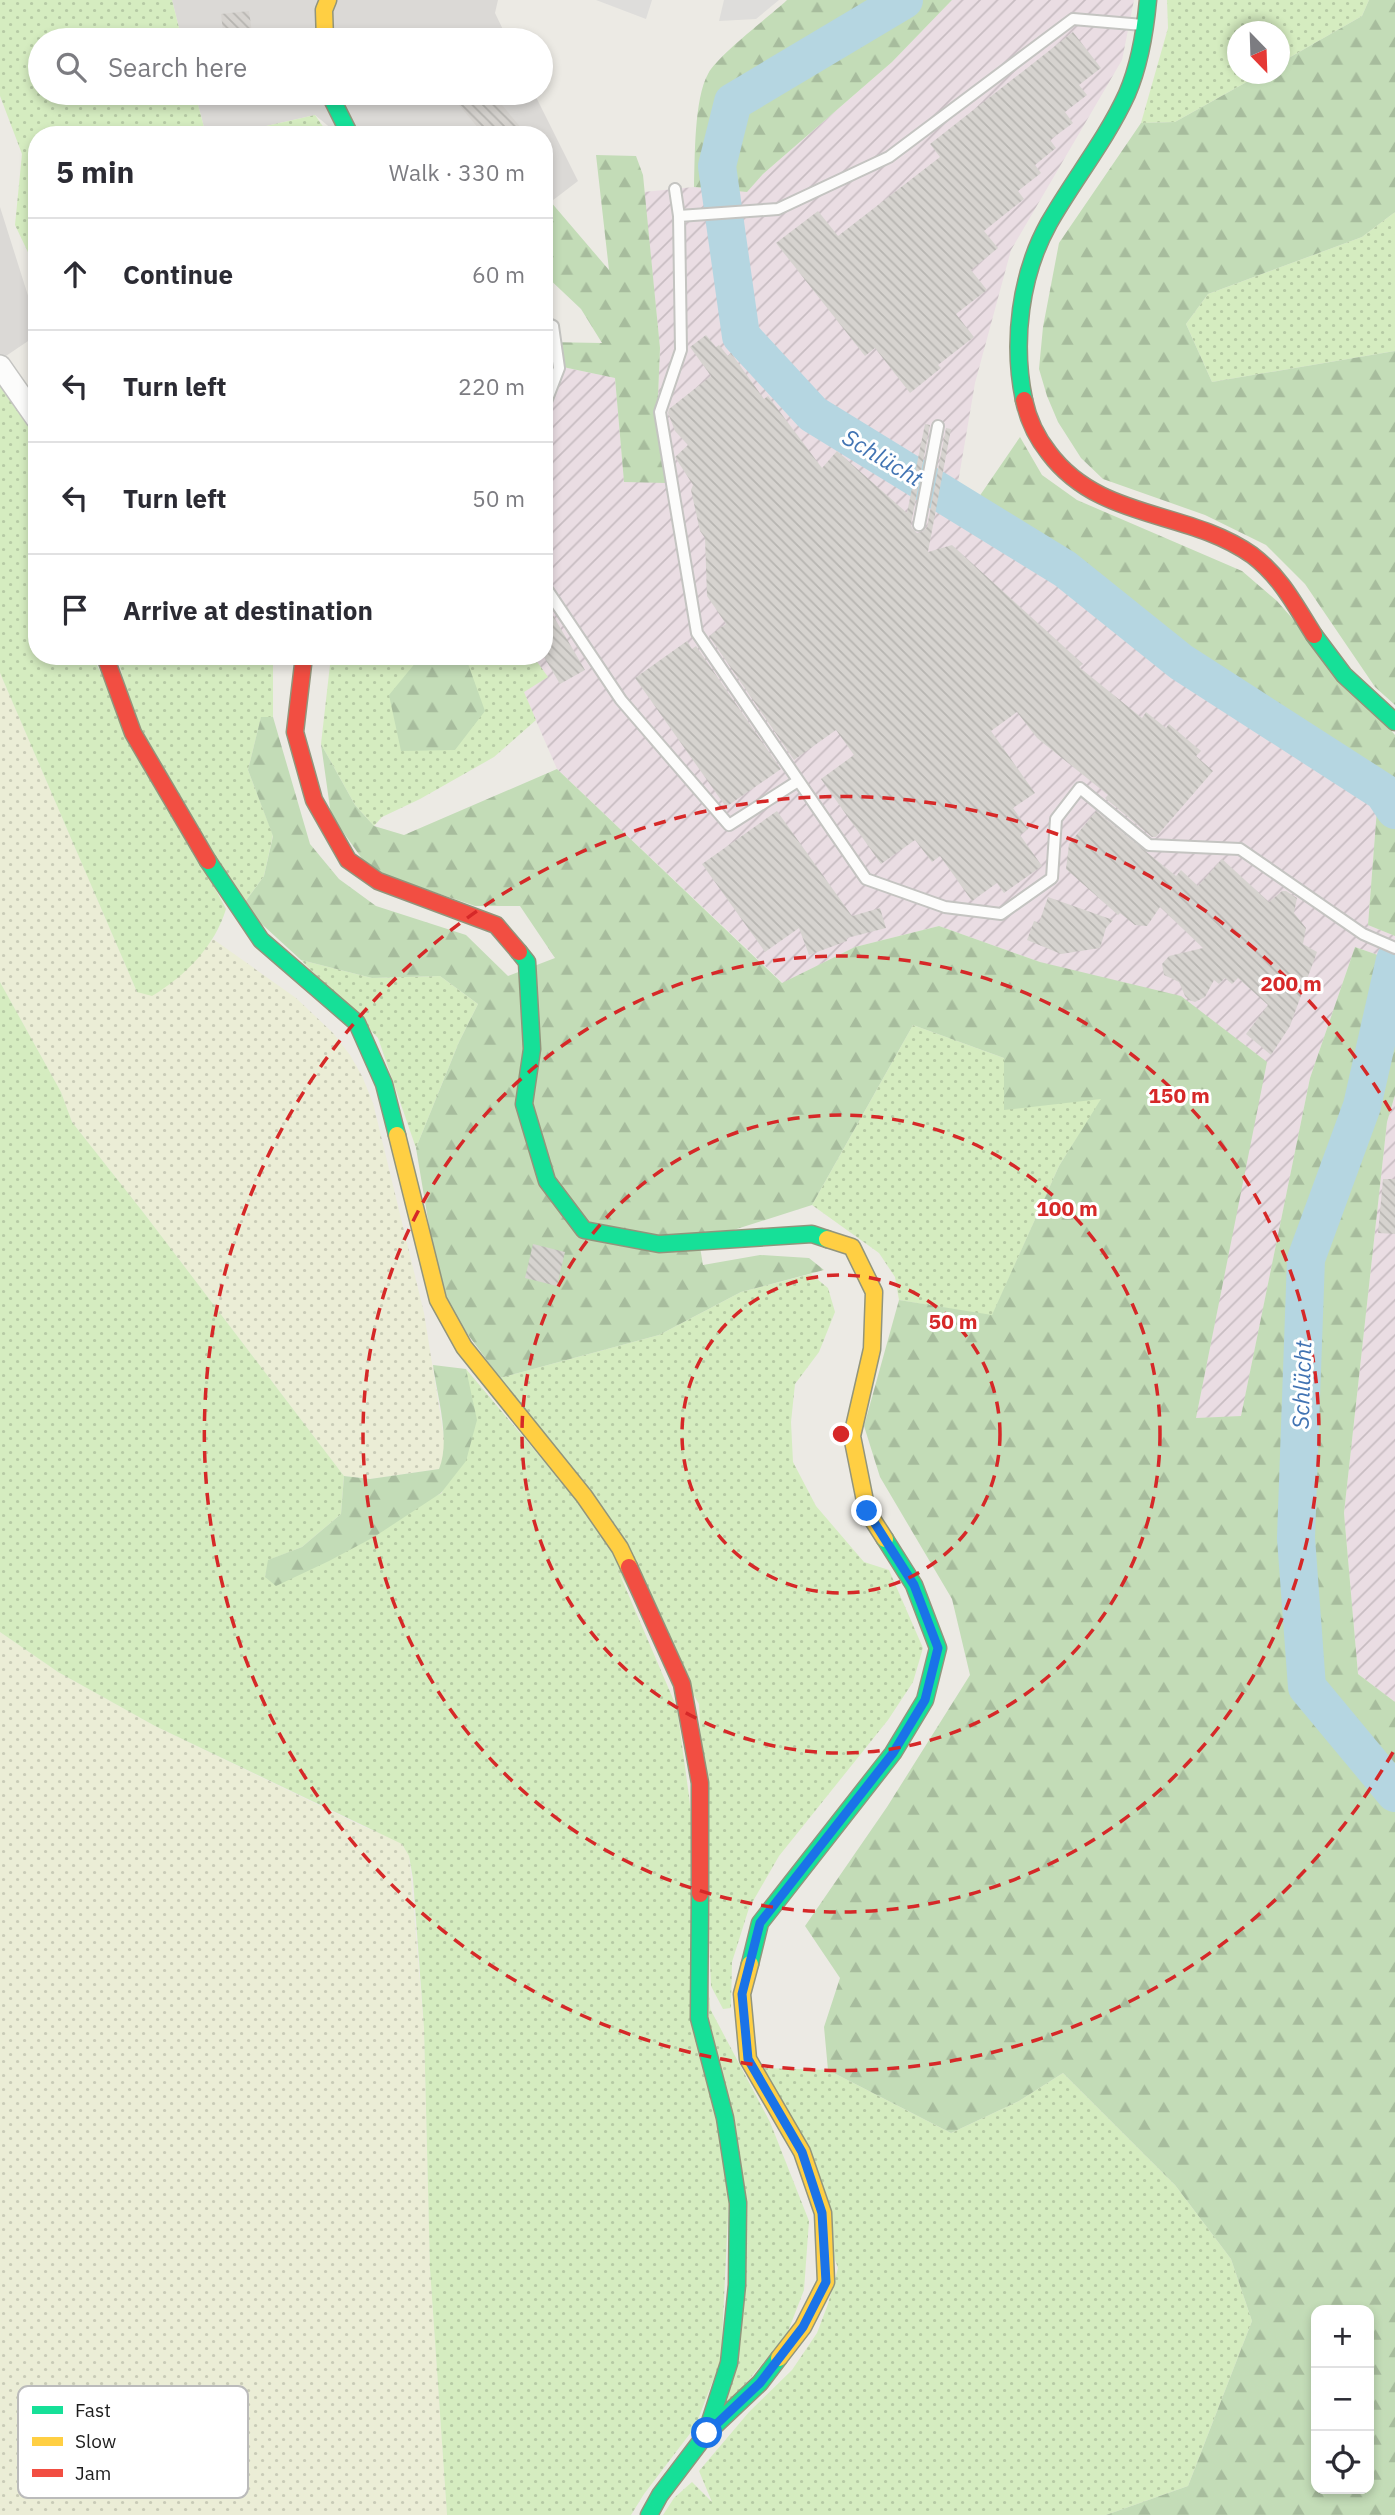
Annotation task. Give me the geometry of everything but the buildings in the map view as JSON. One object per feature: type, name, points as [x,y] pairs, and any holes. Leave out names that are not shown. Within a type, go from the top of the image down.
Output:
[{"type":"street","points":[[325,28],[324,10],[328,0]]},
{"type":"street","points":[[1148,0],[1138,64],[1115,117],[1042,237],[1028,278],[1019,323],[1019,377],[1029,424],[1043,449],[1058,467],[1090,492],[1194,525],[1231,541],[1268,569],[1290,594],[1317,641],[1345,677],[1395,722]]},
{"type":"street","points":[[335,105],[346,126]]},
{"type":"street","points":[[0,366],[28,406]]},
{"type":"street","points":[[108,665],[133,733],[208,861],[261,940],[356,1023],[384,1084],[439,1300],[464,1347],[584,1496],[620,1548],[681,1684],[699,1783],[699,2018],[725,2118],[738,2203],[737,2285],[729,2363],[707,2433]]},
{"type":"street","points":[[303,665],[295,732],[314,800],[348,860],[378,881],[496,925],[527,962],[532,1049],[524,1104],[547,1181],[584,1230],[659,1244],[812,1234],[852,1247],[874,1292],[872,1349],[852,1436],[867,1511],[914,1585],[938,1648],[925,1700],[893,1753],[760,1923],[742,1994],[748,2059],[802,2152],[822,2213],[826,2282],[803,2327],[760,2383],[707,2433],[660,2495],[649,2515]]},
{"type":"lane","points":[[679,216],[778,209],[889,157],[1073,19],[1145,25]]},
{"type":"lane","points":[[675,189],[679,216],[681,350],[660,412],[697,633],[866,879],[945,907],[1001,914],[1052,877],[1056,819],[1080,788],[1149,845],[1240,849],[1363,934],[1395,948]]},
{"type":"lane","points":[[553,342],[559,368],[553,384]]},
{"type":"lane","points":[[919,525],[938,426]]},
{"type":"lane","points":[[553,598],[621,700],[729,825],[799,781]]},
{"type":"shaded area","points":[[172,0],[498,0],[495,13],[502,28],[179,28]]},
{"type":"shaded area","points":[[596,0],[652,0],[646,19]]},
{"type":"shaded area","points":[[724,0],[779,0],[756,19],[719,21]]},
{"type":"shaded area","points":[[952,0],[1134,0],[1122,60],[1011,250],[975,383],[953,512],[1377,809],[1368,925],[1395,936],[1395,961],[1355,947],[1310,1078],[1241,1417],[1196,1418],[1266,1062],[1040,962],[939,926],[855,947],[783,983],[557,769],[512,665],[553,665],[553,365],[615,378],[624,482],[657,422],[660,348],[644,192],[694,187],[747,191],[892,62]]},
{"type":"shaded area","points":[[198,105],[540,105],[550,126],[328,126],[315,115],[266,126],[204,126]]},
{"type":"shaded area","points":[[553,131],[578,181],[553,200]]},
{"type":"shaded area","points":[[0,207],[28,296],[28,341],[0,360]]},
{"type":"shaded area","points":[[1395,1095],[1395,1702],[1358,1674],[1344,1513],[1387,1122]]},
{"type":"green space","points":[[0,0],[172,0],[179,28],[28,28],[28,105],[198,105],[204,126],[28,126],[28,252],[15,225],[22,154],[0,96]]},
{"type":"green space","points":[[787,0],[952,0],[892,62],[763,174],[747,192],[694,187],[698,113],[703,85],[708,74],[733,47]]},
{"type":"green space","points":[[1167,0],[1369,0],[1362,16],[1290,57],[1290,21],[1227,21],[1227,84],[1243,84],[1175,122],[1141,123],[1168,28]]},
{"type":"green space","points":[[1369,0],[1395,0],[1395,212],[1362,237],[1208,294],[1186,324],[1212,382],[1395,351],[1395,705],[1375,687],[1305,584],[1266,545],[1205,515],[1103,479],[1081,458],[1058,422],[1039,369],[1043,327],[1059,243],[1141,123],[1175,122],[1243,84],[1290,84],[1290,57],[1362,16]]},
{"type":"green space","points":[[315,115],[323,126],[266,126]]},
{"type":"green space","points":[[596,155],[636,156],[643,175],[660,348],[657,422],[667,483],[624,482],[615,378],[553,365],[553,342],[602,343],[581,309],[553,283],[553,205],[609,270]]},
{"type":"green space","points":[[1395,212],[1395,351],[1212,382],[1186,324],[1208,294],[1362,237]]},
{"type":"green space","points":[[0,378],[28,426],[28,665],[97,665],[226,909],[221,923],[197,959],[176,979],[152,996],[137,992],[0,673]]},
{"type":"green space","points":[[1020,437],[1042,475],[1077,500],[1242,571],[1277,601],[1395,735],[1395,936],[1368,925],[1377,809],[1148,651],[970,510]]},
{"type":"green space","points":[[119,665],[273,665],[273,717],[261,718],[248,770],[273,835],[264,876],[242,906],[138,732]]},
{"type":"green space","points":[[330,665],[539,665],[548,677],[524,692],[536,720],[494,757],[382,817],[374,826],[355,805],[321,744]]},
{"type":"green space","points":[[414,665],[468,665],[485,711],[455,750],[401,751],[389,695]]},
{"type":"green space","points":[[0,673],[137,992],[194,962],[213,939],[296,998],[333,1033],[362,1076],[373,1103],[424,1313],[444,1438],[445,1455],[439,1469],[370,1479],[344,1476],[72,1122],[61,1092],[0,982]]},
{"type":"green space","points":[[261,717],[273,717],[310,844],[339,879],[376,906],[466,935],[508,976],[555,958],[520,906],[475,906],[370,870],[331,815],[321,744],[355,805],[374,826],[404,835],[557,769],[782,983],[855,947],[939,926],[1040,962],[1181,996],[1267,1062],[1196,1418],[1241,1416],[1310,1078],[1355,947],[1395,961],[1395,1095],[1387,1122],[1344,1513],[1358,1674],[1395,1702],[1395,2515],[1106,2515],[1188,2486],[1252,2321],[1231,2259],[1175,2185],[1063,2073],[1019,2101],[951,2133],[828,2070],[824,2027],[840,1978],[805,1926],[887,1807],[970,1675],[952,1599],[880,1477],[864,1426],[899,1300],[992,1315],[1059,1166],[1101,1099],[1004,1110],[1004,1058],[913,1025],[812,1205],[699,1241],[703,1265],[760,1255],[809,1258],[824,1270],[741,1292],[659,1335],[500,1378],[441,1298],[416,1148],[459,1042],[478,1004],[440,976],[372,978],[301,960],[242,906],[264,876],[273,836],[248,770]]},
{"type":"green space","points":[[301,960],[372,978],[440,976],[478,1004],[459,1042],[416,1148],[378,1038]]},
{"type":"green space","points":[[0,982],[61,1092],[72,1122],[344,1476],[341,1514],[302,1547],[269,1560],[265,1577],[442,1493],[466,1369],[574,1497],[620,1575],[677,1708],[689,1796],[729,2195],[721,2360],[695,2427],[631,2515],[447,2515],[430,2269],[424,2028],[413,1879],[409,1856],[402,1844],[155,1726],[58,1672],[0,1632]]},
{"type":"green space","points":[[913,1025],[1004,1058],[1102,1099],[1059,1166],[992,1316],[899,1300],[895,1277],[879,1253],[812,1205]]},
{"type":"green space","points":[[811,1274],[828,1288],[835,1312],[819,1352],[795,1384],[791,1422],[793,1462],[816,1506],[864,1562],[889,1570],[923,1648],[913,1682],[888,1720],[779,1856],[749,1908],[732,1962],[731,2008],[723,2009],[711,1986],[699,1704],[500,1378],[659,1335],[741,1292]]},
{"type":"green space","points":[[433,1365],[466,1369],[477,1420],[466,1461],[441,1493],[374,1537],[276,1586],[265,1577],[268,1560],[302,1547],[341,1514],[344,1476],[370,1479],[439,1469],[444,1445]]},
{"type":"green space","points":[[0,1632],[58,1672],[155,1726],[364,1827],[400,1841],[409,1856],[424,2028],[430,2269],[447,2515],[0,2515]]},
{"type":"green space","points":[[706,2001],[770,2122],[809,2221],[804,2290],[787,2334],[726,2407],[742,2322]]},
{"type":"green space","points":[[764,2068],[828,2070],[951,2133],[1019,2101],[1063,2073],[1175,2185],[1231,2259],[1252,2321],[1188,2486],[1106,2515],[663,2515],[674,2498],[692,2482],[712,2502],[699,2471],[749,2412],[792,2370],[817,2333],[838,2268]]},
{"type":"waterway","name":"Schlücht","points":[[904,0],[733,102],[717,166],[741,336],[813,414],[1065,569],[1181,662],[1383,792],[1395,810]]},
{"type":"waterway","name":"Schlücht","points":[[1395,960],[1362,1106],[1306,1259],[1296,1538],[1307,1687],[1395,1793]]},
{"type":"traffic: fast","points":[[1024,400],[1020,378],[1019,332],[1031,264],[1049,223],[1127,94],[1141,48],[1148,0]]},
{"type":"traffic: fast","points":[[335,105],[346,126]]},
{"type":"traffic: fast","points":[[1314,635],[1344,675],[1395,722]]},
{"type":"traffic: fast","points":[[208,861],[261,940],[357,1023],[384,1084],[397,1135]]},
{"type":"traffic: fast","points":[[519,952],[527,962],[532,1049],[524,1104],[547,1181],[584,1230],[659,1244],[812,1234],[827,1239]]},
{"type":"traffic: fast","points":[[750,1964],[760,1923],[893,1753],[925,1700],[938,1648],[914,1585],[885,1539]]},
{"type":"traffic: fast","points":[[700,1894],[699,2018],[725,2118],[738,2203],[737,2285],[729,2363],[708,2428]]},
{"type":"traffic: fast","points":[[649,2515],[660,2495],[707,2433],[760,2383],[779,2358]]},
{"type":"traffic: slow","points":[[325,28],[324,10],[328,0]]},
{"type":"traffic: slow","points":[[397,1135],[438,1300],[464,1347],[584,1496],[620,1548],[629,1567]]},
{"type":"traffic: slow","points":[[827,1239],[852,1247],[874,1292],[872,1349],[852,1436],[867,1511],[885,1539]]},
{"type":"traffic: slow","points":[[750,1964],[742,1994],[748,2059],[802,2152],[823,2213],[826,2282],[803,2327],[779,2358]]},
{"type":"traffic: jam","points":[[1024,400],[1041,441],[1070,475],[1093,491],[1119,503],[1200,529],[1227,540],[1252,555],[1279,582],[1314,635]]},
{"type":"traffic: jam","points":[[108,665],[133,733],[208,861]]},
{"type":"traffic: jam","points":[[303,665],[295,732],[314,800],[348,860],[378,881],[496,925],[519,952]]},
{"type":"traffic: jam","points":[[629,1567],[682,1684],[700,1783],[700,1894]]},
{"type":"route","points":[[707,2433],[760,2383],[803,2327],[826,2282],[822,2213],[802,2152],[748,2059],[742,1994],[760,1923],[893,1753],[925,1700],[938,1648],[914,1585],[867,1511]]}]
